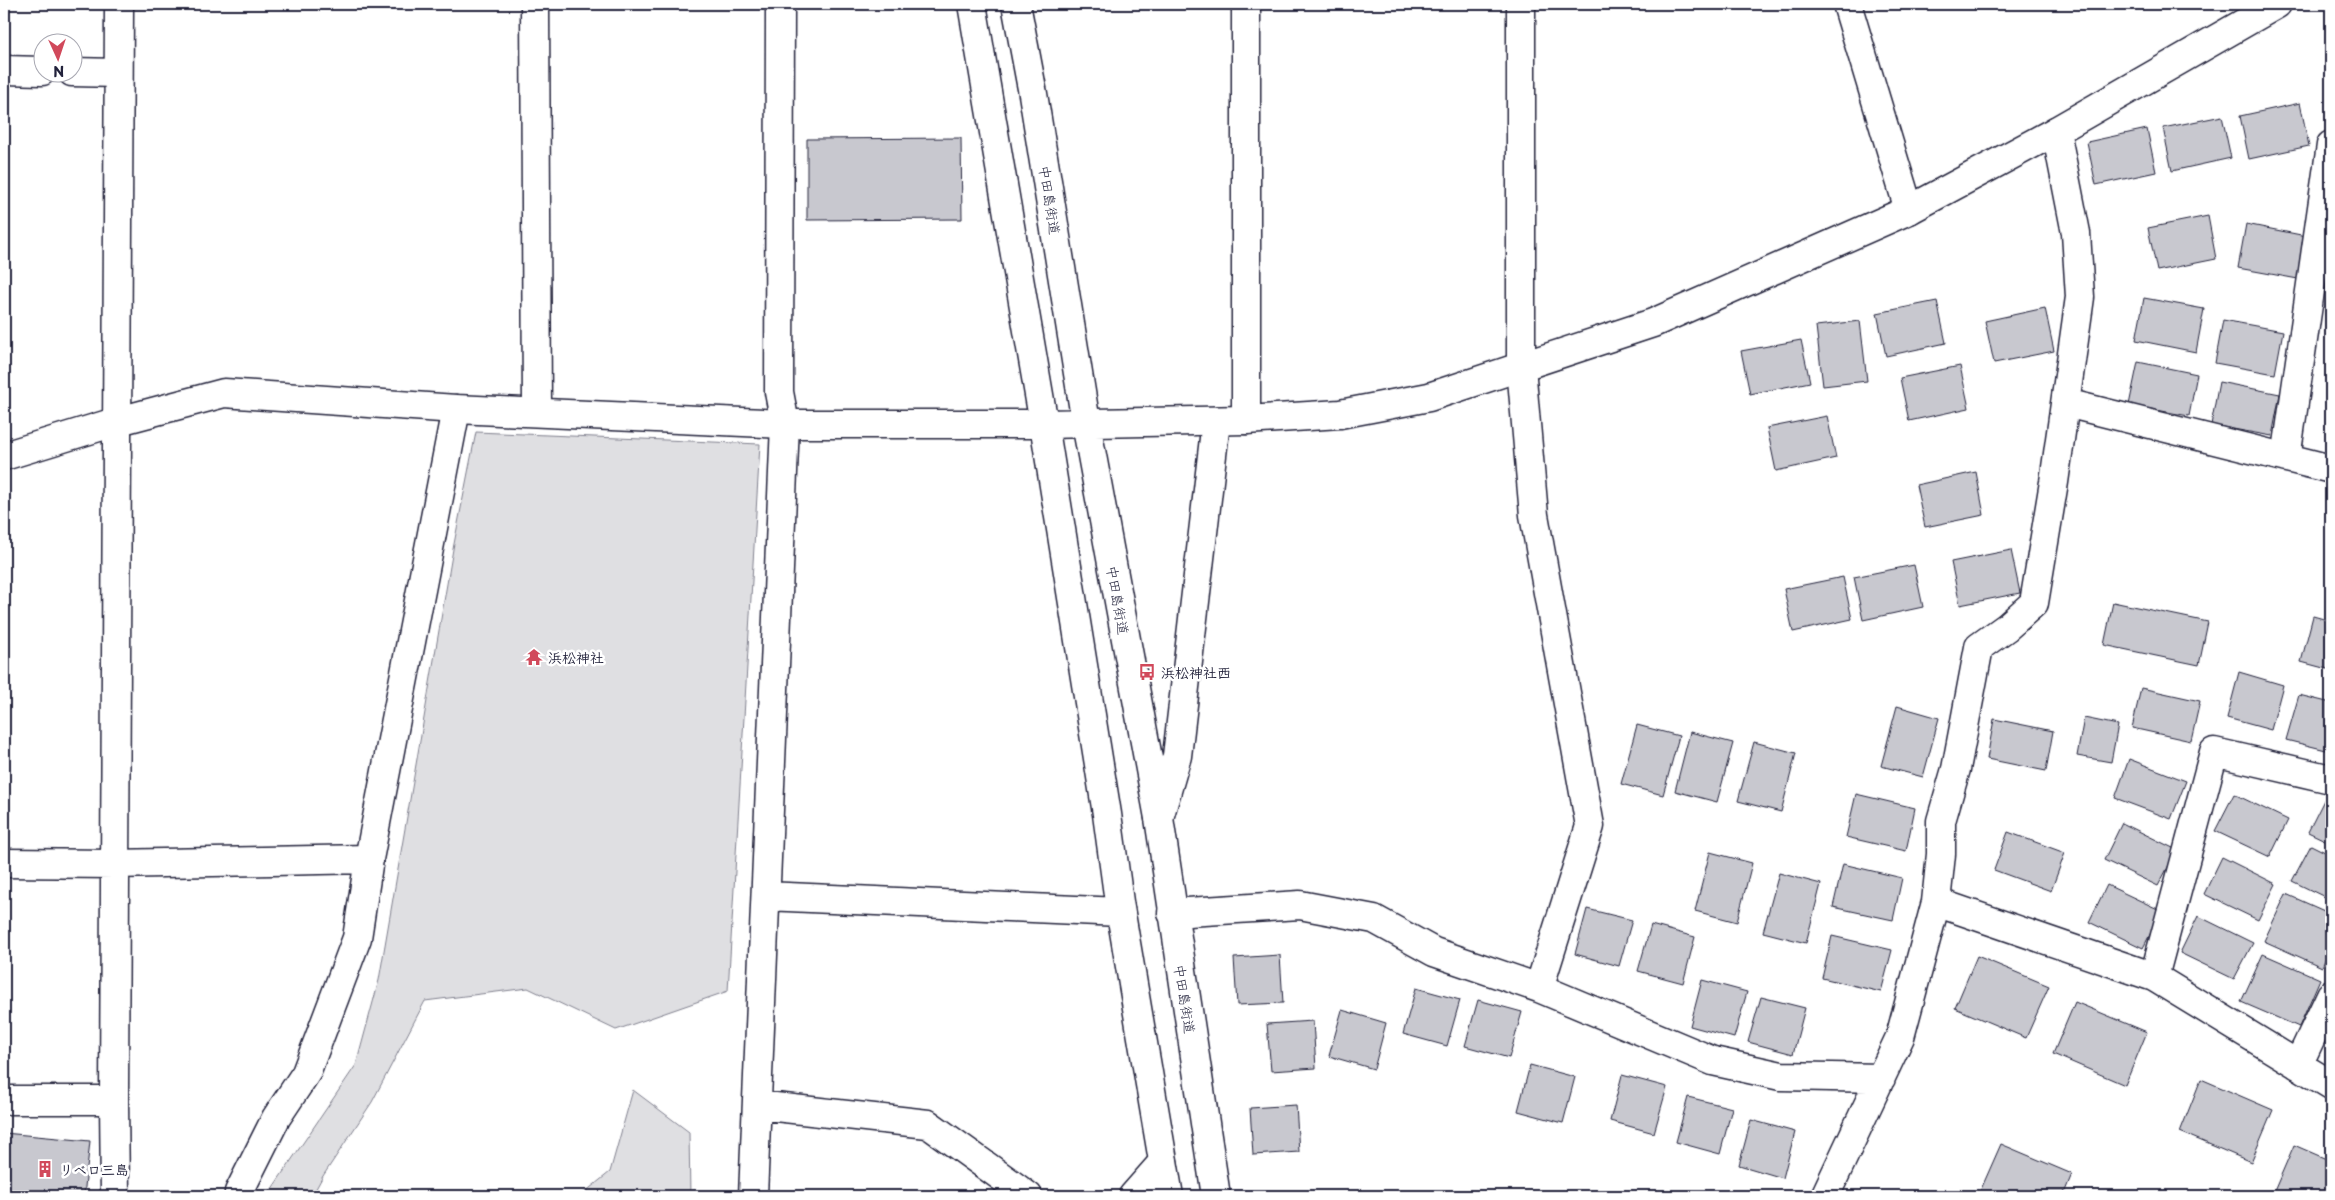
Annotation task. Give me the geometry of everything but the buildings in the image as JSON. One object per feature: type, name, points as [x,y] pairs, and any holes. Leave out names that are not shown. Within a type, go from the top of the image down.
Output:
[{"type":"street","points":[[115,1196],[114,864],[119,4]]},
{"type":"street","points":[[535,4],[537,411]]},
{"type":"street","points":[[753,1196],[785,424],[779,392],[780,4]]},
{"type":"street","points":[[972,4],[1044,424],[1107,814],[1120,912],[1169,1196]]},
{"type":"street","name":"中田島街道","points":[[1016,4],[1035,104],[1086,423],[1158,818],[1216,1196]]},
{"type":"street","points":[[1246,4],[1246,420]]},
{"type":"street","points":[[1521,4],[1521,368],[1534,515],[1590,826],[1539,988]]},
{"type":"street","points":[[1847,4],[1909,210]]},
{"type":"street","points":[[4,456],[116,422],[224,393],[456,409],[537,411],[785,424],[1044,424],[1246,420],[1340,414],[1429,397],[1653,323],[1909,210],[2056,131],[2277,4]]},
{"type":"street","points":[[4,70],[32,71]]},
{"type":"street","points":[[82,72],[118,72]]},
{"type":"street","points":[[1825,1196],[1900,1037],[1936,902],[1941,854],[1941,821],[1956,769],[1979,647],[2007,627],[2034,602],[2066,403],[2080,297],[2076,233],[2056,131]]},
{"type":"street","points":[[2286,458],[2331,145]]},
{"type":"street","points":[[2066,403],[2331,469]]},
{"type":"street","points":[[239,1192],[276,1118],[306,1073],[357,938],[369,859],[456,409]]},
{"type":"street","points":[[1158,818],[1177,756],[1216,421]]},
{"type":"street","points":[[2154,977],[2214,752],[2331,779]]},
{"type":"street","points":[[4,863],[114,864],[369,859]]},
{"type":"street","points":[[766,896],[1120,912]]},
{"type":"street","points":[[1936,902],[2154,977],[2331,1085]]},
{"type":"street","points":[[1172,913],[1300,905],[1374,919],[1434,952],[1539,988],[1713,1061],[1781,1076],[1881,1078]]},
{"type":"street","points":[[2298,1065],[2331,995]]},
{"type":"street","points":[[4,1100],[114,1100]]},
{"type":"street","points":[[757,1105],[928,1124],[1028,1196]]},
{"type":"street","points":[[1133,1196],[1163,1162]]},
{"type":"shaded area","points":[[476,432],[760,444],[728,991],[616,1030],[528,988],[425,1001],[372,1102],[312,1196],[267,1196],[356,1065],[379,980],[453,549]]},
{"type":"shaded area","points":[[633,1090],[689,1132],[690,1196],[580,1196],[610,1172]]},
{"type":"place","name":"浜松神社","points":[[534,657]]},
{"type":"place","name":"浜松神社西","points":[[1147,672]]},
{"type":"place","name":"リベロ三島","points":[[45,1169]]}]
